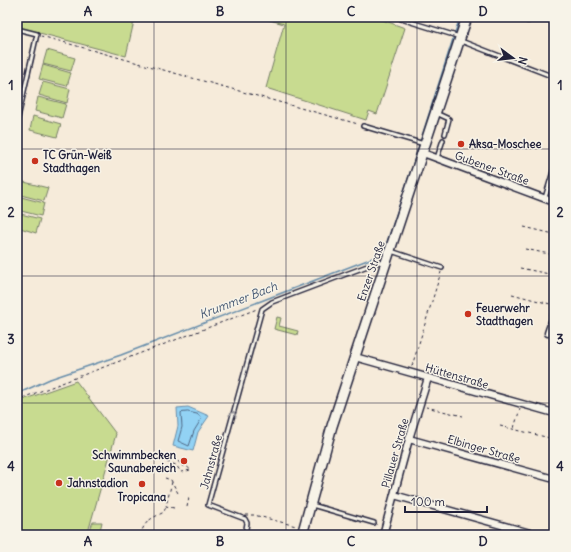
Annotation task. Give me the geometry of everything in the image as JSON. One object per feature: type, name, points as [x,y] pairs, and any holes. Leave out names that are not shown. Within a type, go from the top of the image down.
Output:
[{"type":"main road","name":"Enzer Straße","points":[[303,533],[328,443],[391,251],[422,146],[436,113],[457,37],[467,17]]},
{"type":"street","name":"Gubener Straße","points":[[422,146],[437,158],[554,202]]},
{"type":"street","points":[[548,333],[554,316]]},
{"type":"street","name":"Hüttenstraße","points":[[355,357],[554,414]]},
{"type":"street","name":"Pillauer Straße","points":[[383,535],[409,439],[428,378]]},
{"type":"street","name":"Elbinger Straße","points":[[409,439],[554,480]]},
{"type":"street","points":[[394,495],[537,535]]},
{"type":"lane","points":[[401,17],[400,19],[457,37],[554,77]]},
{"type":"lane","points":[[518,17],[528,21],[530,17]]},
{"type":"lane","points":[[17,29],[37,34],[17,122]]},
{"type":"lane","points":[[436,113],[449,119],[445,134]]},
{"type":"lane","points":[[363,126],[422,146]]},
{"type":"lane","points":[[437,158],[443,140]]},
{"type":"lane","points":[[545,198],[554,168]]},
{"type":"lane","points":[[391,251],[442,268]]},
{"type":"lane","points":[[262,309],[272,302],[378,262],[386,264]]},
{"type":"lane","name":"Jahnstraße","points":[[243,518],[208,505],[262,309]]},
{"type":"lane","points":[[310,505],[374,523]]},
{"type":"lane","points":[[243,518],[247,523],[245,535]]},
{"type":"path","points":[[37,34],[363,126]]},
{"type":"path","points":[[524,227],[554,234]]},
{"type":"path","points":[[525,249],[554,255]]},
{"type":"path","points":[[410,373],[442,268]]},
{"type":"path","points":[[520,268],[554,275]]},
{"type":"path","points":[[512,294],[554,305]]},
{"type":"path","points":[[17,400],[244,313],[256,309],[262,309]]},
{"type":"path","points":[[514,428],[521,404]]},
{"type":"path","points":[[419,405],[463,416]]},
{"type":"path","points":[[500,426],[514,428],[554,439]]},
{"type":"path","points":[[167,462],[176,465],[181,472],[191,470],[186,466],[182,466],[178,461]]},
{"type":"path","points":[[165,478],[171,480],[179,495]]},
{"type":"path","points":[[140,535],[156,514],[164,512],[172,482]]},
{"type":"path","points":[[187,507],[188,498]]},
{"type":"path","points":[[166,506],[174,508]]},
{"type":"path","points":[[243,518],[246,514],[303,533]]},
{"type":"green space","points":[[17,17],[135,17],[126,56],[17,27]]},
{"type":"green space","points":[[259,17],[374,17],[405,28],[377,114],[369,111],[366,120],[266,88],[284,24]]},
{"type":"green space","points":[[47,50],[75,58],[71,71],[43,64]]},
{"type":"green space","points":[[43,65],[71,73],[67,86],[39,79]]},
{"type":"green space","points":[[43,82],[70,89],[67,103],[39,95]]},
{"type":"green space","points":[[38,97],[66,104],[62,118],[35,111]]},
{"type":"green space","points":[[33,116],[61,124],[57,137],[30,130]]},
{"type":"green space","points":[[20,181],[48,188],[44,201],[17,194]]},
{"type":"green space","points":[[17,196],[44,203],[41,216],[17,210]]},
{"type":"green space","points":[[17,213],[40,219],[36,233],[17,227]]},
{"type":"green space","points":[[277,317],[281,318],[279,326],[298,331],[297,335],[274,329]]},
{"type":"green space","name":"Jahnstadion","points":[[76,381],[116,434],[88,532],[86,535],[17,535],[17,402]]},
{"type":"green space","points":[[93,522],[102,522],[99,535],[88,535]]},
{"type":"water","points":[[188,407],[209,416],[198,432],[193,451],[173,446],[178,426],[177,408]]},
{"type":"waterway","name":"Krummer Bach","points":[[413,164],[460,17]]},
{"type":"waterway","name":"Krummer Bach","points":[[17,394],[50,379],[121,355],[383,254],[411,170]]},
{"type":"place","name":"Aksa-Moschee","points":[[461,144]]},
{"type":"place","name":"TC Grün-Weiß Stadthagen","points":[[35,161]]},
{"type":"place","name":"Feuerwehr Stadthagen","points":[[468,314]]},
{"type":"place","name":"Schwimmbecken Saunabereich","points":[[184,461]]},
{"type":"place","name":"Jahnstadion","points":[[59,483]]},
{"type":"place","name":"Tropicana","points":[[142,484]]}]
